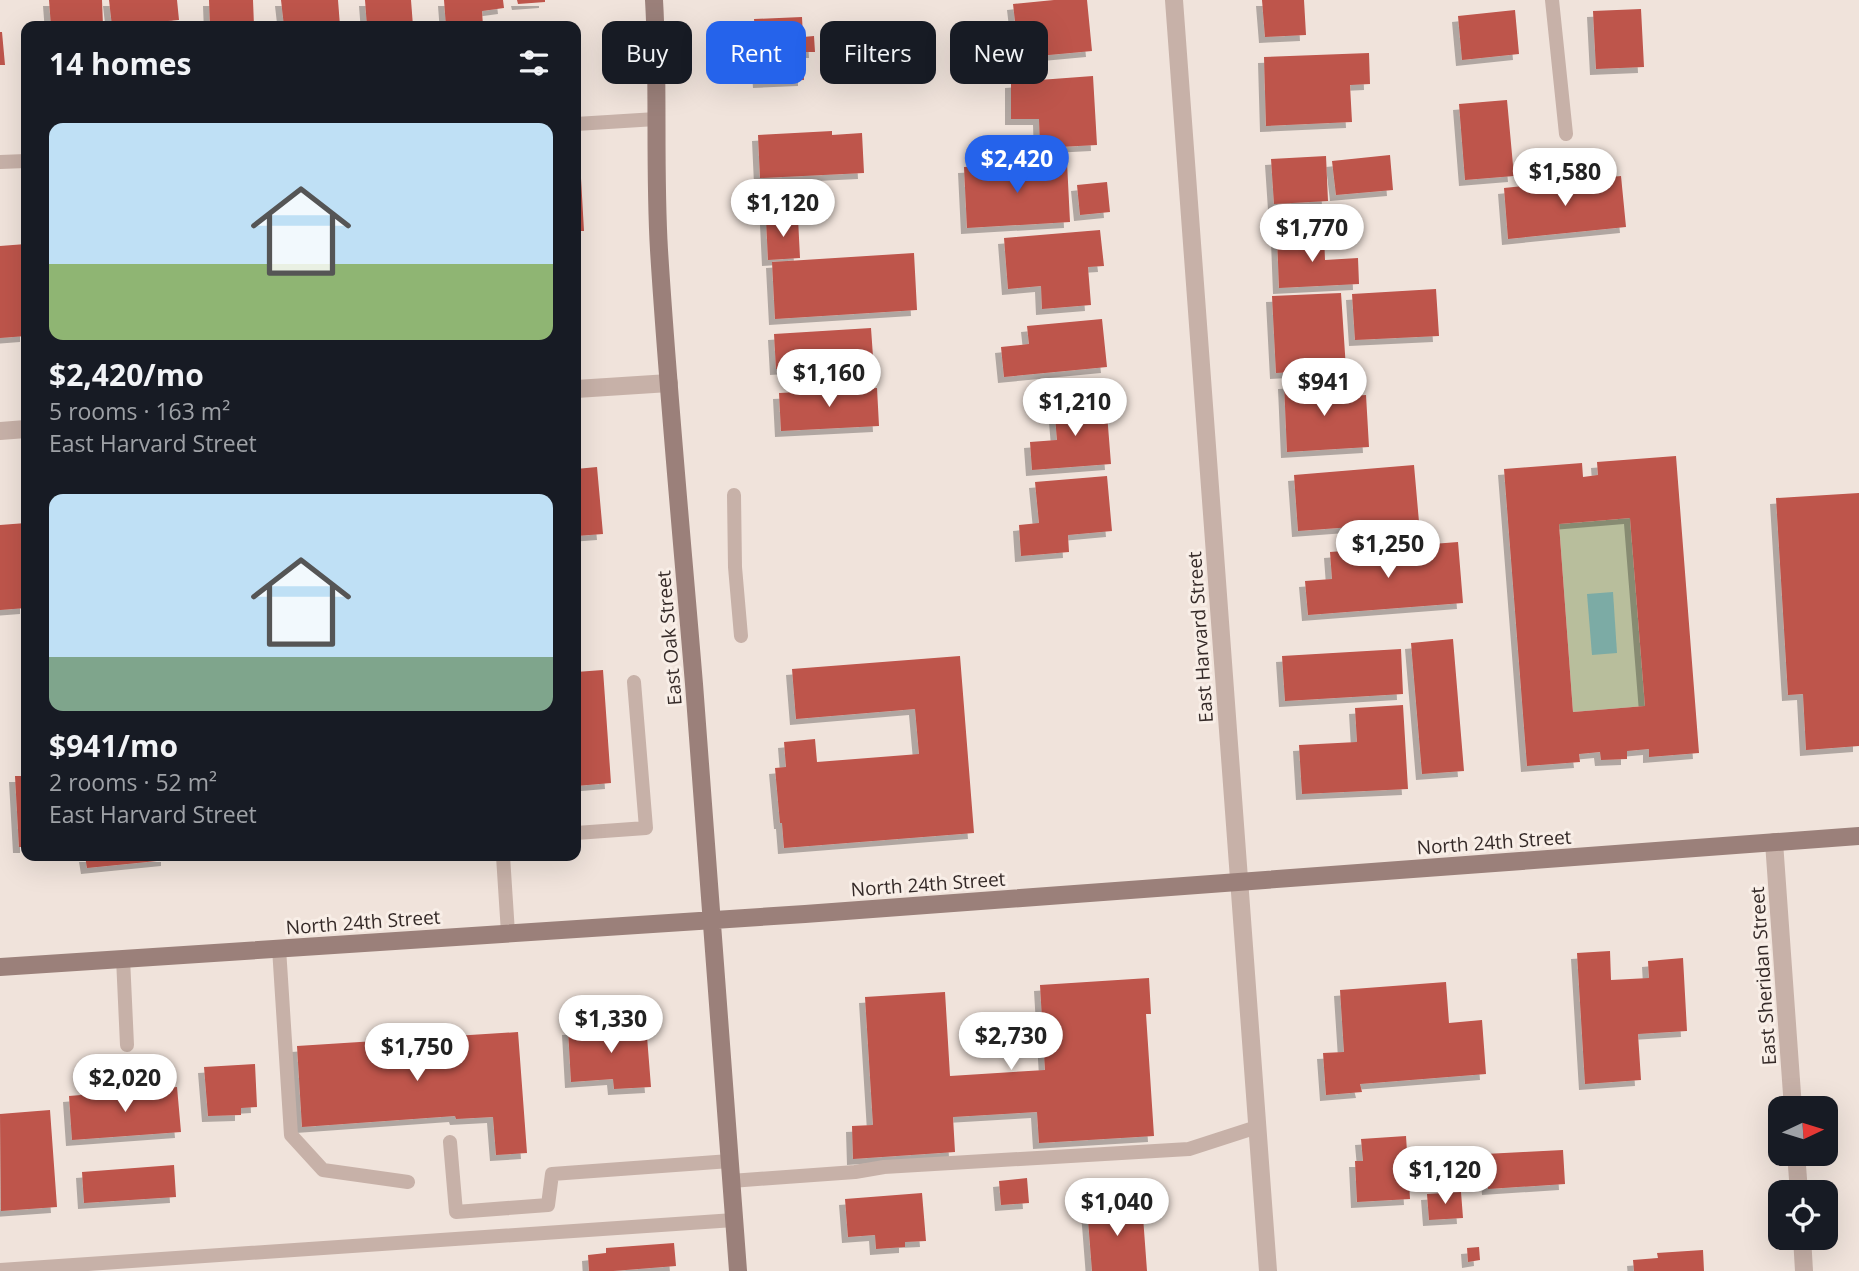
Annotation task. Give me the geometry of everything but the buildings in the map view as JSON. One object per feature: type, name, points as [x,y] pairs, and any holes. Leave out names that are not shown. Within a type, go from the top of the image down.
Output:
[{"type":"main road","name":"East Oak Street","points":[[654,0],[657,39],[659,247],[683,571],[714,920],[716,981],[738,1271]]},
{"type":"main road","name":"North 24th Street","points":[[0,967],[714,920],[1859,836]]},
{"type":"street","name":"East Harvard Street","points":[[1174,0],[1268,1271]]},
{"type":"street","points":[[581,389],[669,383]]},
{"type":"street","points":[[0,430],[21,429]]},
{"type":"street","name":"East Sheridan Street","points":[[1774,842],[1792,1096]]},
{"type":"street","points":[[1803,1250],[1804,1271]]},
{"type":"lane","points":[[1552,0],[1566,134]]},
{"type":"lane","points":[[581,124],[656,119]]},
{"type":"lane","points":[[0,162],[21,161]]},
{"type":"lane","points":[[734,495],[741,635]]},
{"type":"lane","points":[[581,833],[646,828],[634,681]]},
{"type":"lane","points":[[503,861],[508,933]]},
{"type":"lane","points":[[279,948],[291,1135],[323,1170],[408,1182]]},
{"type":"lane","points":[[123,958],[127,1045]]},
{"type":"lane","points":[[731,1181],[855,1172],[884,1167],[1189,1149],[1257,1127]]},
{"type":"lane","points":[[450,1142],[456,1212],[548,1205],[552,1174],[730,1161]]},
{"type":"lane","points":[[0,1270],[734,1220]]},
{"type":"green space","points":[[1630,518],[1645,706],[1573,712],[1559,524]]},
{"type":"water","points":[[1613,592],[1617,653],[1592,655],[1587,594]]}]
